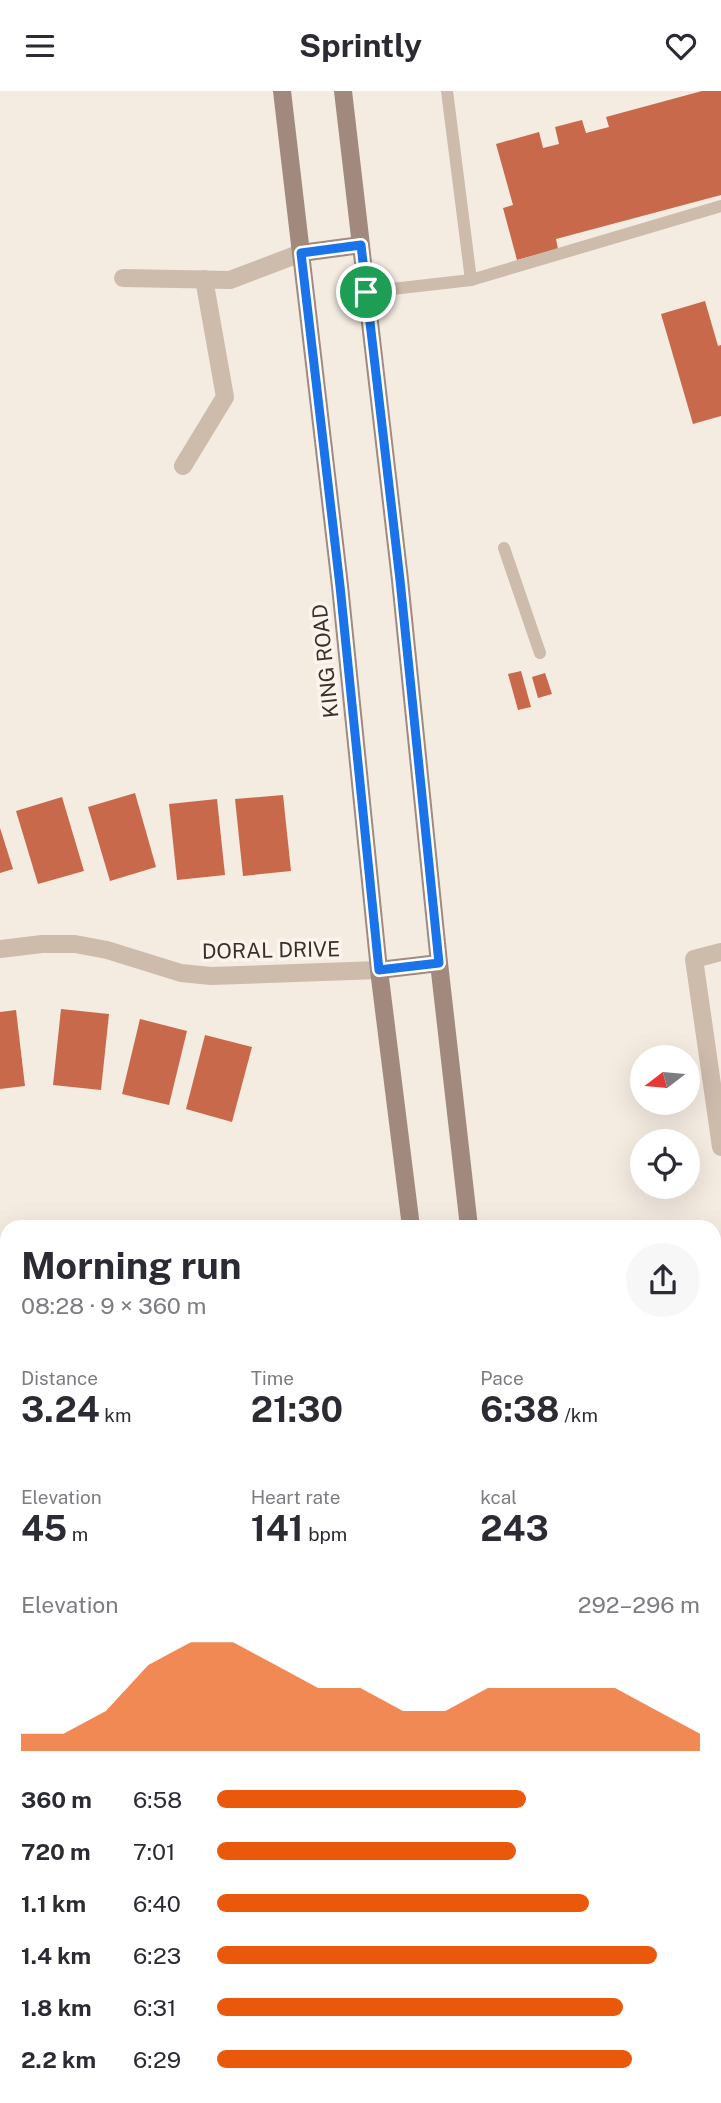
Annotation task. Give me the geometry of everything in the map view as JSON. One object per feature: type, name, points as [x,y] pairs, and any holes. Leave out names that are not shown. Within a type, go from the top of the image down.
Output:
[{"type":"street","name":"KING ROAD","points":[[282,91],[340,586],[379,970],[410,1220]]},
{"type":"street","points":[[343,91],[400,580],[468,1220]]},
{"type":"street","points":[[123,278],[230,280],[301,253],[361,245]]},
{"type":"street","points":[[183,465],[225,397],[204,279]]},
{"type":"street","name":"DORAL DRIVE","points":[[0,949],[42,944],[75,944],[107,950],[181,973],[211,976],[379,970]]},
{"type":"street","points":[[721,952],[694,959],[721,1147]]},
{"type":"street","points":[[379,970],[439,963]]},
{"type":"lane","points":[[447,91],[471,280]]},
{"type":"lane","points":[[366,292],[471,280],[721,206]]},
{"type":"lane","points":[[504,548],[540,653]]},
{"type":"building","points":[[702,91],[721,91],[721,195],[556,239],[558,249],[517,260],[503,208],[513,205],[496,144],[539,132],[543,148],[559,144],[555,127],[582,120],[586,133],[609,127],[606,117]]},
{"type":"building","points":[[705,301],[718,346],[721,345],[721,416],[693,424],[661,314]]},
{"type":"building","points":[[521,671],[531,707],[518,710],[508,674]]},
{"type":"building","points":[[545,673],[552,694],[538,698],[532,677]]},
{"type":"building","points":[[135,793],[156,867],[110,881],[88,807]]},
{"type":"building","points":[[283,795],[291,871],[243,876],[235,799]]},
{"type":"building","points":[[62,797],[84,871],[38,884],[16,811]]},
{"type":"building","points":[[217,799],[225,875],[177,880],[169,804]]},
{"type":"building","points":[[0,828],[13,869],[0,873]]},
{"type":"building","points":[[61,1009],[109,1014],[101,1090],[53,1085]]},
{"type":"building","points":[[16,1010],[25,1086],[0,1089],[0,1012]]},
{"type":"building","points":[[140,1019],[187,1031],[169,1105],[122,1094]]},
{"type":"building","points":[[205,1035],[252,1047],[232,1122],[186,1109]]},
{"type":"route","points":[[361,245],[366,292],[400,580],[439,963],[379,970],[340,586],[301,253],[361,245]]}]
